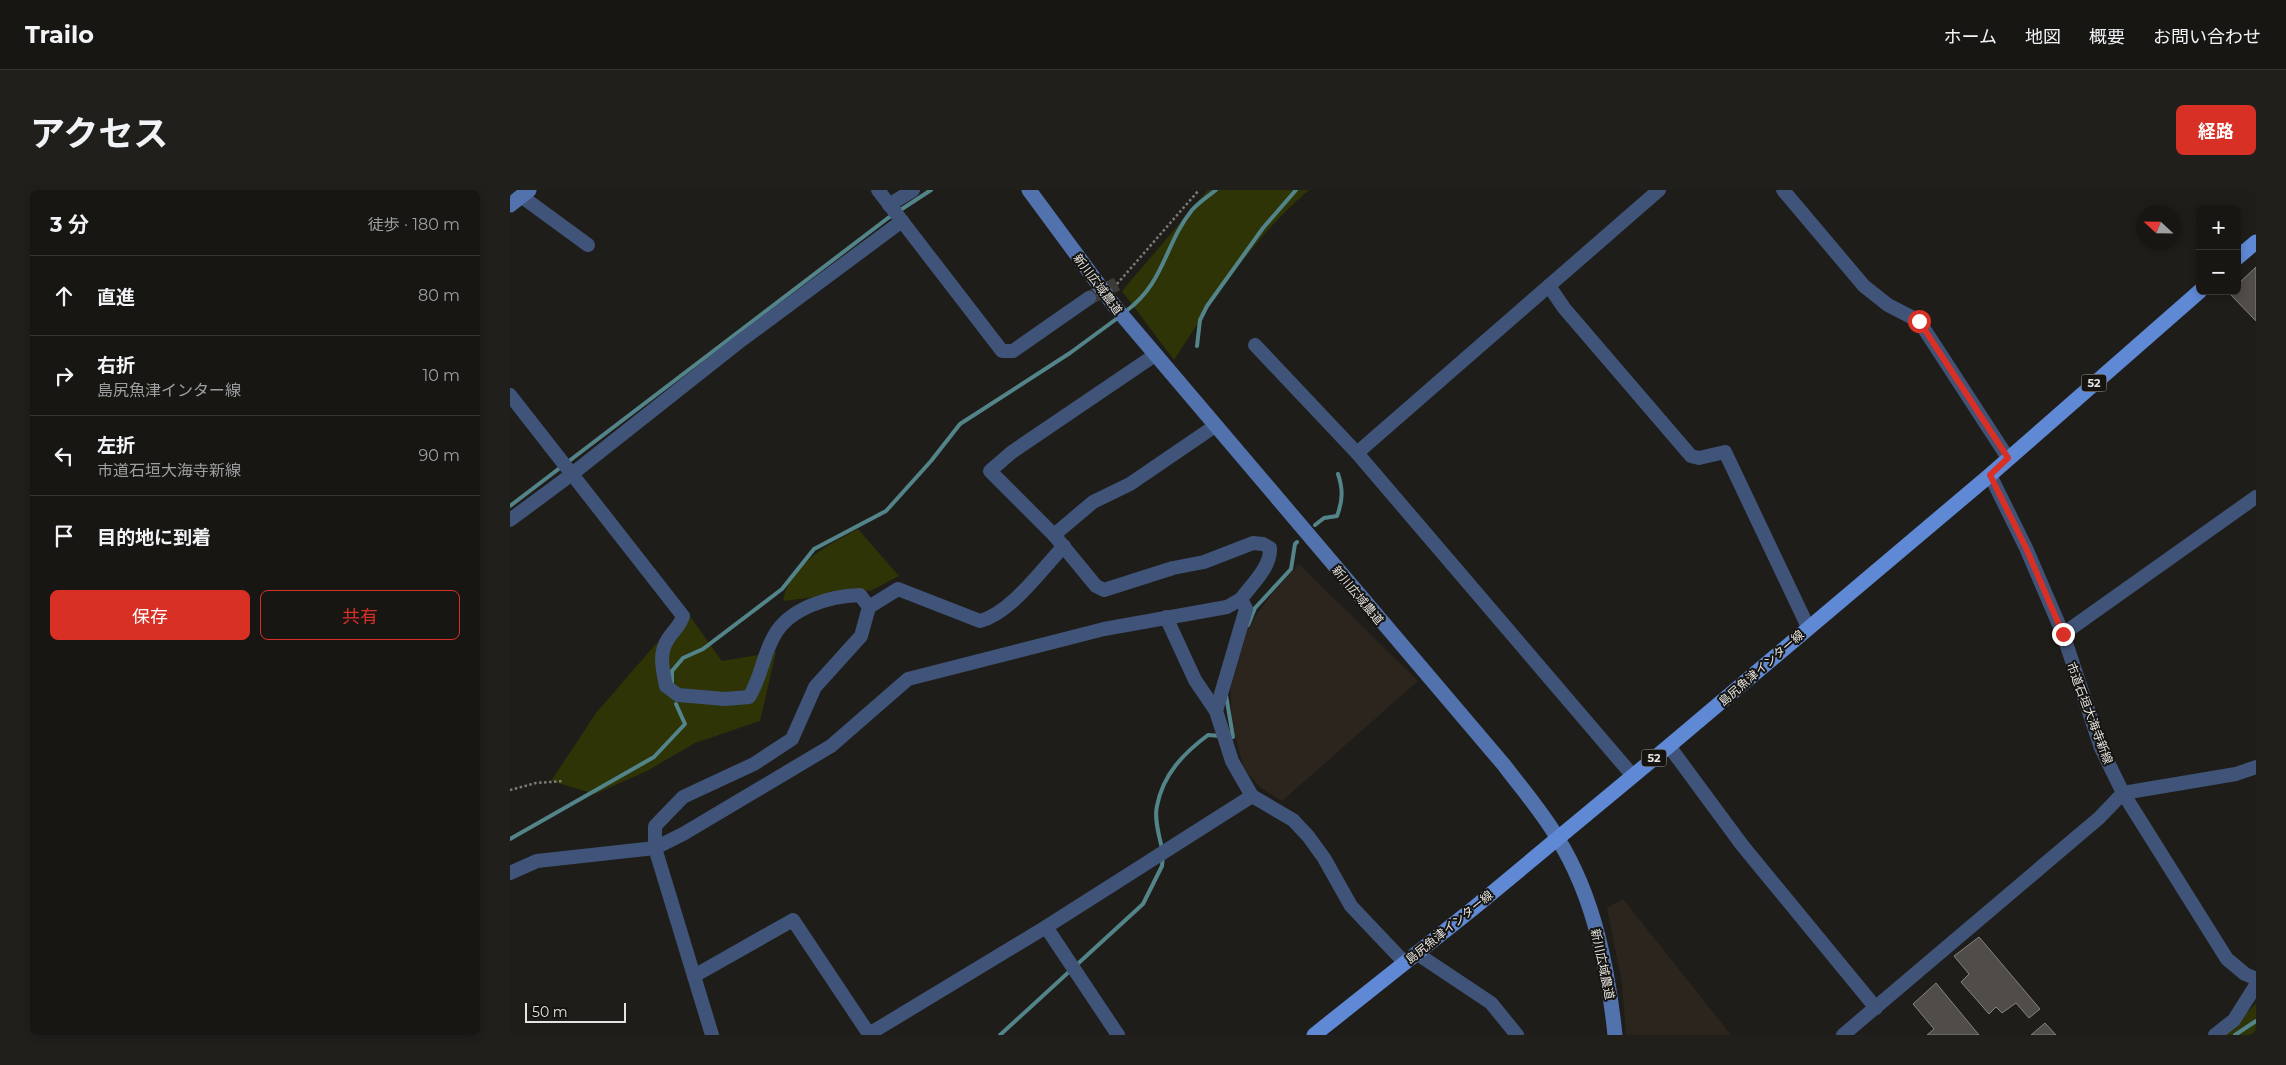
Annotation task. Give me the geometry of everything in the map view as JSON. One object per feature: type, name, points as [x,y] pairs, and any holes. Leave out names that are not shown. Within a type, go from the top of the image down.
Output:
[{"type":"main road","points":[[2241,255],[2256,242]]},
{"type":"main road","name":"島尻魚津インター線","points":[[1314,1035],[1558,839],[1669,746],[1990,475],[2196,294]]},
{"type":"street","points":[[878,190],[1002,351],[1013,351],[1089,298]]},
{"type":"street","points":[[888,205],[913,190]]},
{"type":"street","name":"新川広域農道","points":[[1029,190],[1127,322],[1504,765],[1558,839],[1598,933],[1612,1004],[1615,1035]]},
{"type":"street","points":[[1357,453],[1659,190]]},
{"type":"street","points":[[1783,190],[1864,286],[1888,305],[1919,321],[2008,458]]},
{"type":"street","points":[[520,197],[588,246]]},
{"type":"street","points":[[510,520],[572,474],[739,342],[902,221]]},
{"type":"street","points":[[1549,286],[1564,308],[1691,456],[1699,458],[1725,452],[1808,627]]},
{"type":"street","points":[[1255,345],[1357,453],[1633,776]]},
{"type":"street","points":[[510,873],[537,861],[655,848],[683,834],[831,746],[908,678],[1104,629],[1228,606],[1241,598],[1267,565],[1271,556],[1270,548],[1263,544],[1253,544],[1204,562],[1173,568],[1104,590],[1096,586],[1054,535],[990,471],[1012,452],[1155,355]]},
{"type":"street","points":[[510,395],[684,616],[681,624],[663,648],[662,662],[666,686],[678,695],[725,699],[749,697],[756,686],[773,637],[786,618],[838,596],[860,595],[869,607]]},
{"type":"street","points":[[1054,535],[1093,502],[1130,484],[1215,426]]},
{"type":"street","name":"市道石垣大海寺新線","points":[[1990,475],[2026,548],[2063,634],[2101,748],[2123,793],[2227,959],[2245,974],[2256,978]]},
{"type":"street","points":[[2063,634],[2256,497]]},
{"type":"street","points":[[712,1035],[655,848],[655,826],[682,797],[754,764],[792,739],[815,687],[861,636],[869,607],[898,590],[980,621],[993,617],[1009,604],[1064,546]]},
{"type":"street","points":[[1216,711],[1246,609],[1241,598]]},
{"type":"street","points":[[1166,617],[1195,680],[1216,711],[1232,761],[1252,796],[1293,820],[1308,836],[1324,858],[1350,906],[1411,958],[1492,1003],[1517,1035]]},
{"type":"street","points":[[1669,746],[1742,845],[1876,1008]]},
{"type":"street","points":[[1843,1035],[2099,818],[2123,793],[2236,774],[2256,768]]},
{"type":"street","points":[[694,976],[793,920],[867,1034],[1046,927],[1252,796]]},
{"type":"street","points":[[1046,927],[1118,1035]]},
{"type":"street","points":[[2215,1035],[2234,1020],[2256,985]]},
{"type":"path","points":[[1118,284],[1199,190]]},
{"type":"path","points":[[510,790],[536,783],[564,781]]},
{"type":"shaded area","points":[[1299,564],[1418,681],[1282,801],[1260,787],[1244,769],[1232,723],[1230,678],[1248,626],[1271,595]]},
{"type":"shaded area","points":[[1623,899],[1731,1035],[1626,1035],[1622,983],[1607,908]]},
{"type":"green space","points":[[1208,190],[1309,190],[1289,208],[1252,248],[1219,292],[1174,360],[1122,291]]},
{"type":"green space","points":[[858,529],[899,576],[870,591],[846,589],[816,597],[783,601],[793,576],[801,566],[823,549]]},
{"type":"green space","points":[[689,615],[722,661],[776,652],[760,721],[695,743],[647,771],[595,794],[551,781],[596,713],[654,646]]},
{"type":"green space","points":[[2256,1003],[2256,1035],[2222,1035],[2235,1025]]},
{"type":"building","points":[[2256,267],[2256,321],[2231,295],[2241,295],[2241,281]]},
{"type":"building","points":[[1979,937],[2040,1009],[2029,1018],[2016,1003],[2002,1013],[1996,1007],[1989,1014],[1961,982],[1969,974],[1954,956]]},
{"type":"building","points":[[1936,983],[1979,1035],[1927,1035],[1934,1029],[1913,1004]]},
{"type":"building","points":[[2045,1023],[2056,1035],[2031,1035]]},
{"type":"waterway","points":[[510,506],[888,218],[931,190]]},
{"type":"waterway","points":[[1125,312],[1148,289],[1175,237],[1192,210],[1216,190]]},
{"type":"waterway","points":[[1197,346],[1200,320],[1207,306],[1263,228],[1296,190]]},
{"type":"waterway","points":[[672,683],[672,671],[683,658],[703,649],[782,589],[814,549],[886,511],[931,461],[960,424],[1070,353],[1119,317]]},
{"type":"waterway","points":[[1315,525],[1324,518],[1337,516],[1342,495],[1338,474]]},
{"type":"waterway","points":[[1248,625],[1255,608],[1291,569],[1295,544],[1297,542]]},
{"type":"waterway","points":[[1226,695],[1233,737],[1228,737]]},
{"type":"waterway","points":[[510,839],[654,757],[685,724],[676,704]]},
{"type":"waterway","points":[[1162,848],[1157,827],[1156,811],[1160,794],[1169,774],[1183,757],[1208,735],[1221,736]]},
{"type":"waterway","points":[[1000,1035],[1143,904],[1162,866],[1163,855]]},
{"type":"waterway","points":[[2235,1035],[2256,1021]]},
{"type":"tunnel","points":[[1089,298],[1117,284]]},
{"type":"route","points":[[1919,321],[2008,458],[1990,475],[2026,548],[2063,634]]}]
